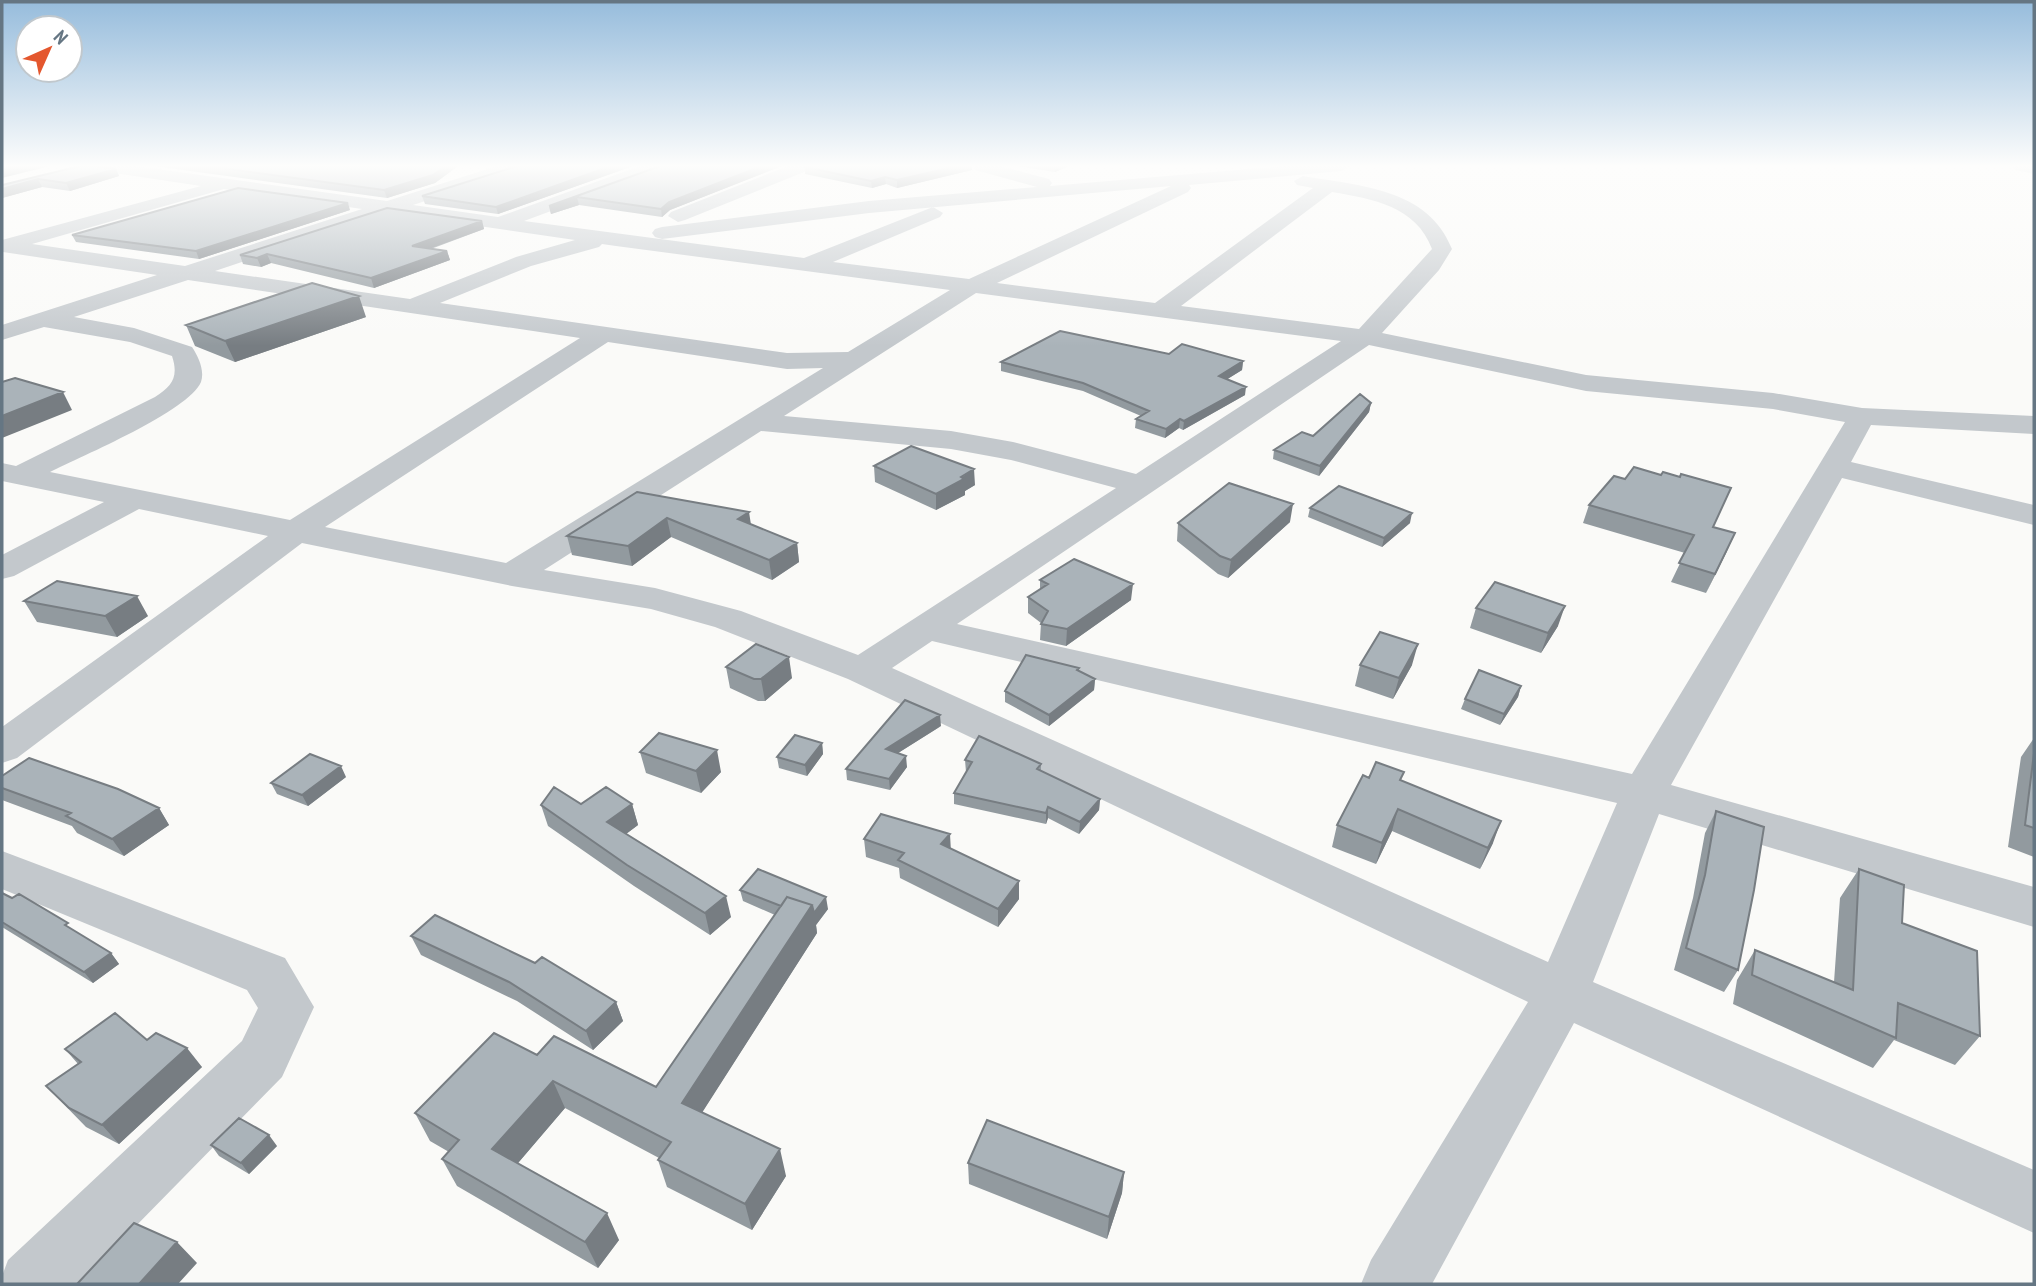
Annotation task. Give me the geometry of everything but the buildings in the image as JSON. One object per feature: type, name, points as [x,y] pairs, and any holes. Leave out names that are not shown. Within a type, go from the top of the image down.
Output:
[{"type":"street","points":[[2,246],[75,226]]},
{"type":"street","points":[[2,333],[326,226]]},
{"type":"street","points":[[521,226],[1365,337],[1586,383],[1773,401],[1862,416],[2034,425]]},
{"type":"street","points":[[655,234],[660,226]]},
{"type":"street","points":[[413,306],[553,252],[718,226]]},
{"type":"street","points":[[806,265],[902,226]]},
{"type":"street","points":[[512,575],[970,287],[1101,226]]},
{"type":"street","points":[[1159,311],[1270,226]]},
{"type":"street","points":[[862,670],[1365,337],[1432,265],[1442,249],[1440,234],[1433,226]]},
{"type":"street","points":[[2,246],[788,361],[813,363],[853,360]]},
{"type":"street","points":[[2,314],[140,336],[167,345],[183,352],[188,364],[189,379],[184,391],[165,403],[10,474]]},
{"type":"street","points":[[2,748],[296,531],[604,334]]},
{"type":"street","points":[[1395,1284],[1562,993],[1644,793],[1862,416]]},
{"type":"street","points":[[754,422],[951,440],[1013,451],[1141,485]]},
{"type":"street","points":[[1833,467],[2034,515]]},
{"type":"street","points":[[10,474],[512,575],[689,607],[862,670],[1562,993],[2034,1202]]},
{"type":"street","points":[[2,569],[136,498]]},
{"type":"street","points":[[925,628],[1644,793],[2034,907]]},
{"type":"street","points":[[2,869],[266,974],[287,1007],[262,1059],[32,1284]]}]
